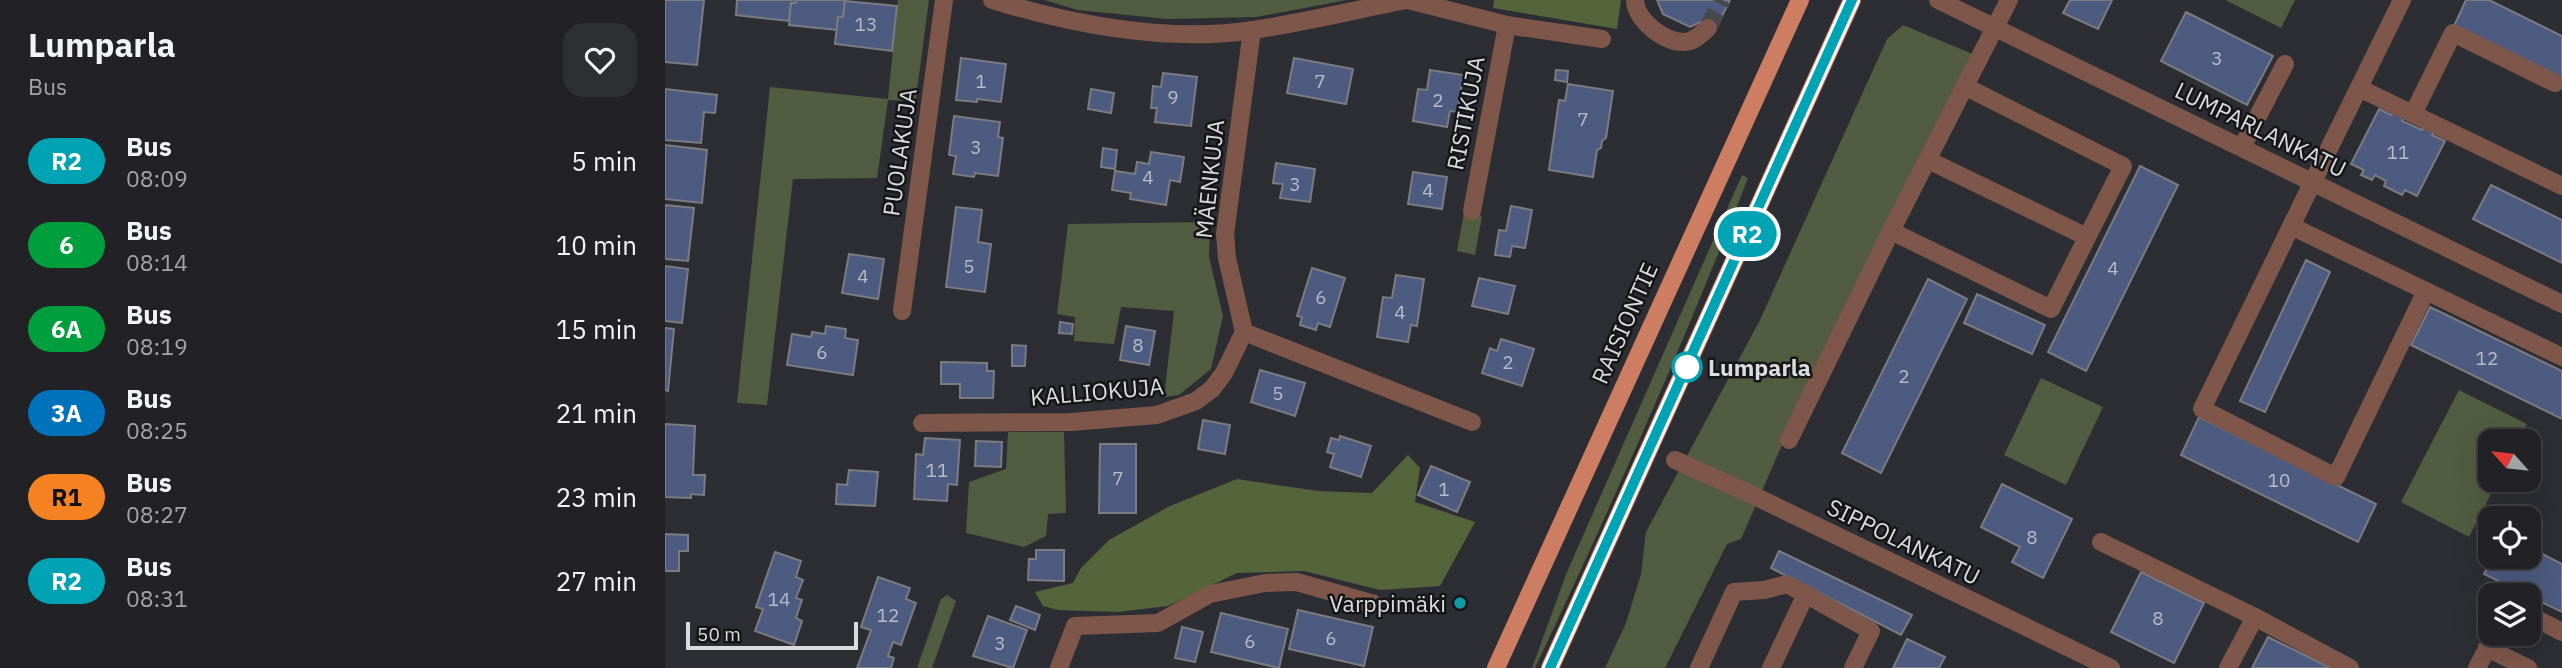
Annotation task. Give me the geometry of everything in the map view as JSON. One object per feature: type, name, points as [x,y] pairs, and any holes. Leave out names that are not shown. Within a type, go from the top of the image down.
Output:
[{"type":"main road","name":"RAISIONTIE","points":[[1496,668],[1800,0]]},
{"type":"main road","points":[[1550,668],[1852,0]]},
{"type":"street","name":"PUOLAKUJA","points":[[902,311],[944,0]]},
{"type":"street","points":[[992,0],[1060,19],[1161,33],[1252,30],[1407,0],[1507,25],[1602,39]]},
{"type":"street","points":[[1635,0],[1637,12],[1645,23],[1657,32],[1683,42],[1693,39],[1708,28]]},
{"type":"street","name":"LUMPARLANKATU","points":[[1938,0],[2562,304]]},
{"type":"street","points":[[1789,440],[1891,231],[2009,0]]},
{"type":"street","points":[[2402,0],[2202,409],[2336,477],[2426,291]]},
{"type":"street","name":"RISTIKUJA","points":[[1472,211],[1507,25]]},
{"type":"street","name":"MÄENKUJA","points":[[1244,332],[1227,258],[1225,234],[1252,30]]},
{"type":"street","points":[[2413,114],[2453,33],[2555,83]]},
{"type":"street","points":[[2242,148],[2285,64]]},
{"type":"street","points":[[1891,231],[2051,309],[2123,166],[1966,87]]},
{"type":"street","points":[[2359,88],[2562,187]]},
{"type":"street","points":[[1928,160],[2087,237]]},
{"type":"street","points":[[2291,226],[2562,356]]},
{"type":"street","points":[[1244,332],[1472,422]]},
{"type":"street","name":"KALLIOKUJA","points":[[922,423],[1071,422],[1157,415],[1196,401],[1212,389],[1224,373],[1244,332]]},
{"type":"street","name":"SIPPOLANKATU","points":[[1675,460],[2111,668]]},
{"type":"street","points":[[2101,542],[2255,617],[2350,668]]},
{"type":"street","points":[[1059,668],[1075,626],[1158,623],[1210,594],[1265,583],[1297,582],[1374,604]]},
{"type":"street","points":[[1699,668],[1734,592],[1764,590],[1787,584],[1871,631],[1853,668]]},
{"type":"street","points":[[1771,668],[1807,594]]},
{"type":"street","points":[[2228,668],[2255,617]]},
{"type":"street","points":[[2541,621],[2562,632]]},
{"type":"street","points":[[2477,668],[2488,646]]},
{"type":"street","points":[[2498,646],[2528,668]]},
{"type":"green space","points":[[898,0],[929,0],[916,98],[911,101],[888,100],[877,178],[793,179],[767,405],[737,403],[770,87],[888,99]]},
{"type":"green space","points":[[1044,0],[1347,0],[1256,17],[1167,19],[1078,10]]},
{"type":"green space","points":[[1494,0],[1621,0],[1617,29],[1493,8]]},
{"type":"green space","points":[[2225,0],[2295,0],[2281,28]]},
{"type":"green space","points":[[1903,25],[1975,55],[1782,445],[1741,539],[1727,544],[1665,668],[1605,668],[1626,623],[1641,574],[1646,532],[1760,320],[1887,39]]},
{"type":"green space","points":[[1742,175],[1748,178],[1673,364],[1563,608],[1535,668],[1532,668],[1567,572]]},
{"type":"green space","points":[[1464,213],[1482,216],[1475,255],[1457,251]]},
{"type":"green space","points":[[1210,222],[1209,257],[1223,316],[1211,369],[1179,395],[1164,397],[1174,311],[1121,307],[1114,344],[1074,341],[1075,317],[1057,314],[1068,224]]},
{"type":"green space","points":[[2041,378],[2103,407],[2066,485],[2004,455]]},
{"type":"green space","points":[[2459,390],[2527,424],[2524,429],[2478,429],[2478,492],[2492,492],[2485,506],[2478,506],[2478,519],[2469,537],[2401,502]]},
{"type":"green space","points":[[1008,432],[1064,432],[1066,513],[1048,514],[1046,536],[1024,547],[966,533],[969,482],[1006,469]]},
{"type":"green space","points":[[1408,455],[1420,468],[1415,502],[1475,522],[1440,586],[1380,590],[1304,571],[1237,573],[1168,606],[1118,612],[1058,610],[1043,606],[1035,592],[1073,583],[1081,568],[1109,540],[1170,506],[1237,479],[1318,491],[1372,493]]},
{"type":"green space","points":[[947,595],[956,601],[932,668],[917,668],[941,599]]},
{"type":"building","points":[[665,0],[704,0],[697,65],[665,62]]},
{"type":"building","points":[[737,0],[797,0],[796,3],[791,3],[789,21],[736,15]]},
{"type":"building","points":[[797,0],[845,0],[843,17],[838,17],[837,30],[789,25],[791,3],[796,3]]},
{"type":"building","points":[[1657,0],[1730,0],[1719,22],[1710,18],[1690,27],[1663,14]]},
{"type":"building","points":[[2070,0],[2112,0],[2098,29],[2063,13]]},
{"type":"building","points":[[2466,0],[2489,0],[2562,36],[2562,79],[2454,26]]},
{"type":"building","points":[[845,1],[897,6],[892,51],[835,44],[838,17],[843,17]]},
{"type":"building","points":[[2186,12],[2273,56],[2247,105],[2161,61]]},
{"type":"building","points":[[961,58],[1006,64],[1001,102],[956,100]]},
{"type":"building","points":[[1294,58],[1353,69],[1346,104],[1287,93]]},
{"type":"building","points":[[1430,70],[1463,75],[1458,112],[1450,111],[1447,127],[1413,121],[1418,89],[1427,90]]},
{"type":"building","points":[[1556,70],[1568,71],[1567,82],[1555,80]]},
{"type":"building","points":[[1163,73],[1197,77],[1191,126],[1155,122],[1157,108],[1151,108],[1153,86],[1161,87]]},
{"type":"building","points":[[1568,84],[1613,91],[1606,138],[1597,150],[1593,177],[1549,170],[1559,100],[1565,101]]},
{"type":"building","points":[[665,89],[717,95],[715,113],[704,112],[701,143],[665,140]]},
{"type":"building","points":[[1091,89],[1114,93],[1111,113],[1088,109]]},
{"type":"building","points":[[2379,109],[2391,115],[2394,111],[2405,116],[2402,121],[2422,130],[2424,125],[2435,130],[2432,135],[2445,141],[2417,196],[2405,190],[2402,195],[2384,186],[2386,181],[2375,175],[2372,180],[2361,175],[2364,170],[2351,164]]},
{"type":"building","points":[[954,116],[1000,122],[998,137],[1003,138],[998,176],[953,174],[956,156],[949,155]]},
{"type":"building","points":[[665,145],[707,150],[702,203],[665,199]]},
{"type":"building","points":[[1103,148],[1117,150],[1115,169],[1101,167]]},
{"type":"building","points":[[1151,152],[1184,157],[1180,182],[1170,180],[1166,205],[1130,199],[1131,193],[1112,190],[1115,171],[1135,174],[1137,162],[1149,164]]},
{"type":"building","points":[[1276,163],[1315,169],[1310,202],[1280,198],[1283,184],[1273,183]]},
{"type":"building","points":[[2140,166],[2178,185],[2086,371],[2048,352]]},
{"type":"building","points":[[1413,172],[1447,177],[1442,209],[1408,204]]},
{"type":"building","points":[[2491,185],[2562,220],[2562,263],[2473,219]]},
{"type":"building","points":[[665,205],[694,208],[688,261],[665,259]]},
{"type":"building","points":[[1511,206],[1532,210],[1525,248],[1512,246],[1510,257],[1495,255],[1499,230],[1506,231]]},
{"type":"building","points":[[956,207],[982,210],[978,242],[991,244],[985,292],[946,287]]},
{"type":"building","points":[[849,254],[884,259],[878,299],[842,293]]},
{"type":"building","points":[[2306,260],[2330,272],[2265,412],[2240,401]]},
{"type":"building","points":[[665,266],[688,269],[682,323],[665,321]]},
{"type":"building","points":[[1312,268],[1345,278],[1330,327],[1318,323],[1316,330],[1300,325],[1302,317],[1297,316]]},
{"type":"building","points":[[1396,275],[1424,279],[1417,326],[1411,325],[1408,342],[1377,337],[1383,297],[1392,298]]},
{"type":"building","points":[[1479,278],[1515,286],[1508,314],[1472,306]]},
{"type":"building","points":[[1928,279],[1967,299],[1881,473],[1842,453]]},
{"type":"building","points":[[1977,294],[2045,325],[2032,354],[1964,323]]},
{"type":"building","points":[[2430,307],[2562,371],[2562,419],[2411,345]]},
{"type":"building","points":[[1060,322],[1073,324],[1072,334],[1059,333]]},
{"type":"building","points":[[826,326],[846,329],[845,338],[858,340],[853,375],[787,365],[792,334],[811,337],[812,332],[825,334]]},
{"type":"building","points":[[1126,326],[1155,331],[1149,365],[1120,360]]},
{"type":"building","points":[[665,328],[674,329],[668,391],[665,390]]},
{"type":"building","points":[[1501,339],[1534,349],[1522,386],[1482,373],[1490,348],[1497,351]]},
{"type":"building","points":[[1012,345],[1026,346],[1025,366],[1012,366]]},
{"type":"building","points":[[941,362],[987,363],[987,371],[994,371],[993,398],[960,398],[960,384],[941,384]]},
{"type":"building","points":[[1260,370],[1305,383],[1295,416],[1251,402]]},
{"type":"building","points":[[2199,417],[2376,504],[2358,542],[2181,455]]},
{"type":"building","points":[[1203,420],[1230,425],[1225,454],[1198,449]]},
{"type":"building","points":[[665,424],[695,426],[693,475],[705,475],[704,495],[691,494],[691,498],[665,497]]},
{"type":"building","points":[[1340,436],[1371,446],[1361,477],[1330,467],[1334,454],[1327,452],[1331,438],[1339,440]]},
{"type":"building","points":[[925,438],[960,440],[957,485],[948,484],[947,501],[914,499],[916,454],[923,455]]},
{"type":"building","points":[[976,441],[1002,442],[1001,467],[975,466]]},
{"type":"building","points":[[1100,444],[1136,444],[1136,513],[1099,513]]},
{"type":"building","points":[[1431,466],[1470,482],[1457,512],[1418,495]]},
{"type":"building","points":[[849,470],[878,472],[875,506],[836,504],[837,484],[847,485]]},
{"type":"building","points":[[2002,484],[2072,519],[2043,578],[2012,562],[2020,547],[1981,527]]},
{"type":"building","points":[[665,534],[688,535],[688,551],[679,551],[679,571],[665,571]]},
{"type":"building","points":[[1036,550],[1064,550],[1064,581],[1028,580],[1029,559],[1036,559]]},
{"type":"building","points":[[1779,551],[1912,615],[1901,635],[1771,568]]},
{"type":"building","points":[[775,552],[801,561],[796,577],[803,580],[796,598],[802,600],[796,618],[802,621],[794,645],[755,631],[763,609],[756,607]]},
{"type":"building","points":[[2541,553],[2562,564],[2562,612],[2541,602],[2541,583],[2502,583],[2484,574],[2486,569],[2541,569]]},
{"type":"building","points":[[2141,572],[2204,603],[2174,663],[2111,632]]},
{"type":"building","points":[[878,577],[910,588],[906,599],[916,603],[901,645],[893,642],[888,656],[894,658],[891,668],[857,668],[871,630],[861,627]]},
{"type":"building","points":[[1016,606],[1040,615],[1035,630],[1010,620]]},
{"type":"building","points":[[1298,610],[1373,627],[1364,666],[1289,649]]},
{"type":"building","points":[[1221,613],[1288,629],[1279,668],[1211,652]]},
{"type":"building","points":[[988,616],[1027,630],[1013,668],[973,656]]},
{"type":"building","points":[[1182,627],[1203,632],[1195,662],[1175,658]]},
{"type":"building","points":[[2268,637],[2331,668],[2252,668]]},
{"type":"building","points":[[1907,639],[1945,657],[1939,668],[1893,668]]},
{"type":"tunnel","points":[[1708,28],[1722,0]]},
{"type":"bus line","name":"R2","points":[[1550,668],[1852,0]]},
{"type":"place","name":"Lumparla","points":[[1687,367]]},
{"type":"place","name":"Varppimäki","points":[[1460,603]]}]
